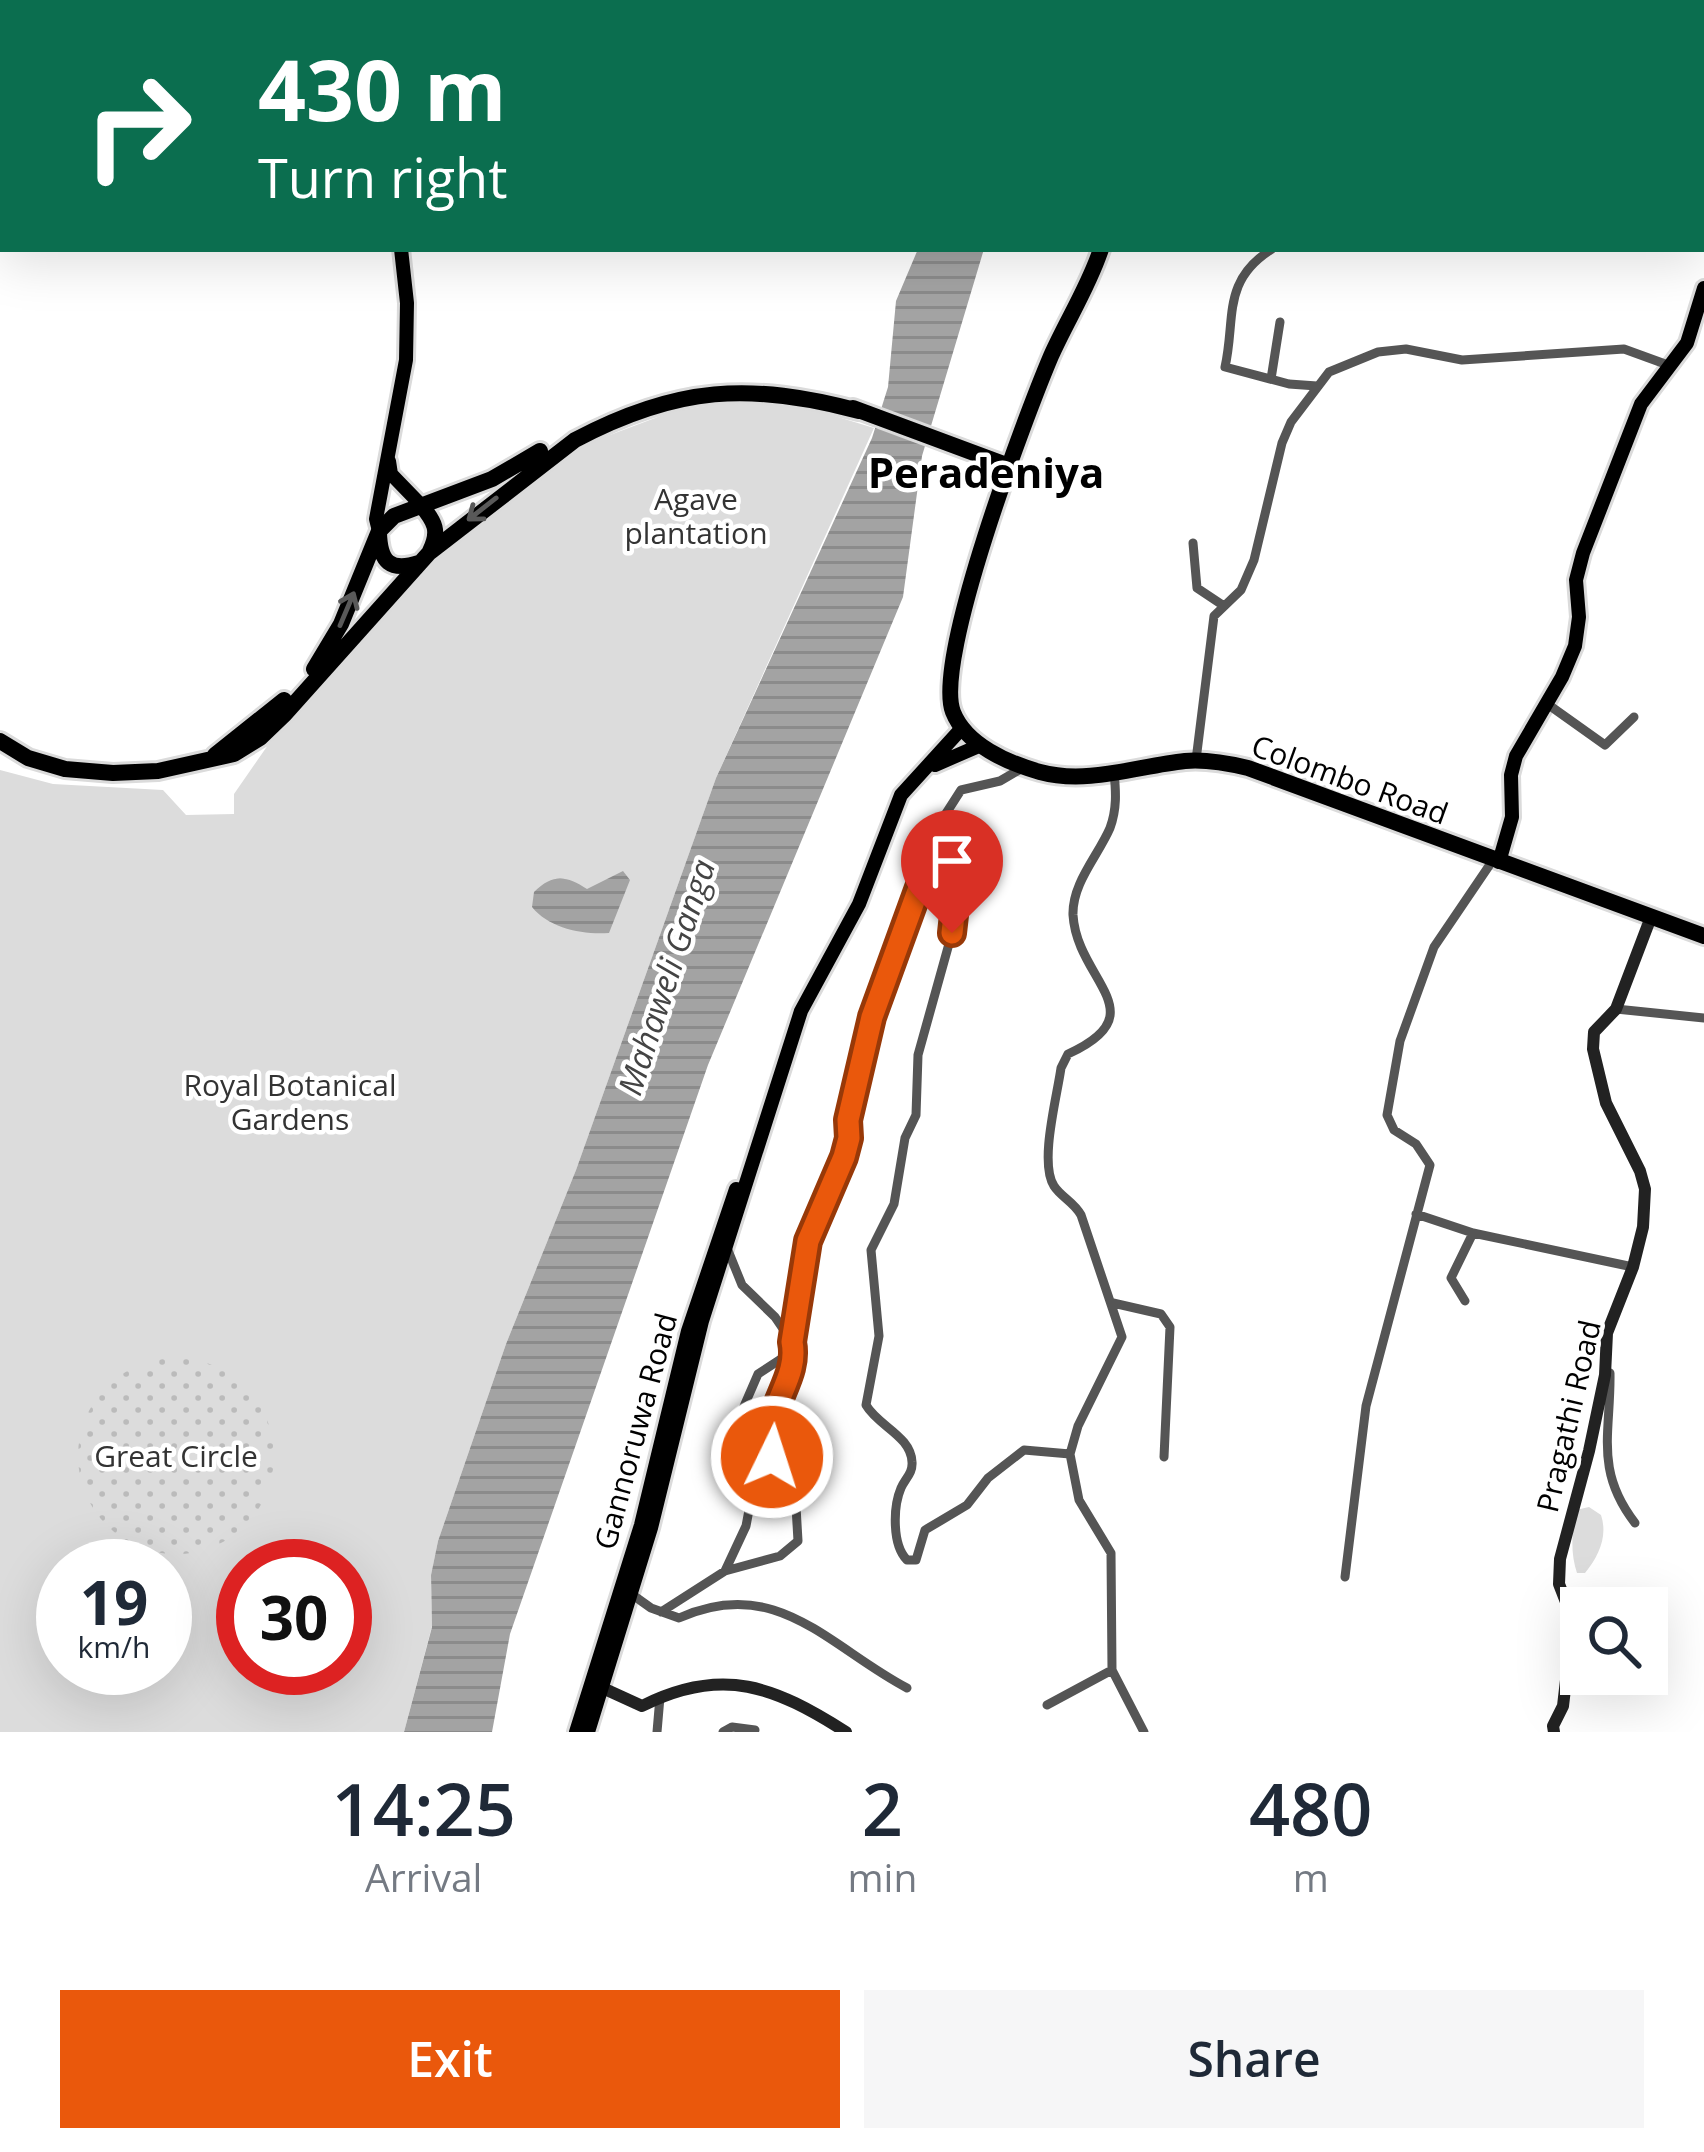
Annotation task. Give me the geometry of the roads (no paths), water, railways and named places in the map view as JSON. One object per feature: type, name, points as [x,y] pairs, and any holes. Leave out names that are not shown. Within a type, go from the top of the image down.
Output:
[{"type":"highway","points":[[962,728],[949,697],[952,659],[1010,466],[1049,360],[1100,252]]},
{"type":"highway","points":[[215,756],[295,690],[326,654],[379,531],[394,516],[493,479],[616,410],[696,387],[747,381],[805,388],[1010,466]]},
{"type":"highway","points":[[0,741],[46,765],[99,772],[178,768],[233,754],[260,738],[425,558],[554,454],[598,428],[699,396],[745,390],[804,396],[859,411]]},
{"type":"highway","points":[[379,531],[385,560],[396,566],[425,558],[437,536],[436,524],[421,505]]},
{"type":"highway","name":"Colombo Road","points":[[962,728],[981,745],[1024,766],[1064,776],[1196,760],[1265,773],[1704,936]]},
{"type":"main road","points":[[379,531],[376,519],[406,360],[401,252]]},
{"type":"main road","points":[[1496,861],[1512,817],[1513,764],[1575,646],[1579,563],[1641,404],[1668,365],[1696,339],[1704,288]]},
{"type":"main road","points":[[387,450],[391,474],[421,505]]},
{"type":"main road","name":"Gannoruwa Road","points":[[576,1732],[630,1593],[688,1331],[801,1011],[859,904],[901,795],[962,728]]},
{"type":"main road","points":[[925,769],[981,745]]},
{"type":"main road","name":"Gannoruwa Road","points":[[587,1732],[595,1684],[698,1335],[748,1185],[755,1146]]},
{"type":"street","points":[[1267,252],[1240,283],[1228,310],[1230,342],[1225,367],[1317,386]]},
{"type":"street","points":[[1271,380],[1280,322]]},
{"type":"street","points":[[1196,760],[1214,616],[1240,590],[1253,560],[1282,442],[1329,372],[1378,352],[1406,349],[1462,360],[1624,349],[1668,365]]},
{"type":"street","points":[[1193,543],[1196,588],[1224,606]]},
{"type":"street","points":[[1546,704],[1608,748],[1634,717]]},
{"type":"street","points":[[725,1571],[749,1510],[730,1456],[732,1434],[758,1374],[784,1357],[792,1342],[808,1241],[844,1157],[872,1017],[936,830],[961,790],[1000,781],[1024,766]]},
{"type":"street","points":[[1114,772],[1117,798],[1111,824],[1084,874],[1073,907],[1075,938],[1108,996],[1110,1020],[1097,1040],[1068,1054],[1061,1069],[1047,1166],[1055,1188],[1081,1215],[1113,1303],[1120,1346],[1078,1426],[1070,1454],[1079,1500],[1111,1553],[1112,1670],[1144,1732]]},
{"type":"street","points":[[1345,1577],[1366,1406],[1430,1165],[1416,1144],[1394,1130],[1387,1115],[1400,1040],[1434,947],[1496,861]]},
{"type":"street","points":[[924,874],[954,915],[952,933],[918,1054],[916,1115],[905,1138],[894,1204],[871,1250],[870,1267],[879,1336],[866,1405],[873,1417],[900,1437],[913,1457],[895,1508],[900,1554],[916,1560],[926,1530],[974,1499],[1008,1459],[1024,1450],[1070,1454]]},
{"type":"street","name":"Pragathi Road","points":[[1554,1732],[1563,1706],[1574,1620],[1559,1584],[1560,1559],[1589,1451],[1610,1325],[1643,1227],[1645,1189],[1606,1103],[1593,1049],[1594,1032],[1616,1009],[1651,917]]},
{"type":"street","points":[[1616,1009],[1704,1018]]},
{"type":"street","points":[[1416,1214],[1473,1234],[1633,1267]]},
{"type":"street","points":[[1465,1300],[1450,1278],[1473,1234]]},
{"type":"street","points":[[661,1612],[725,1571],[780,1556],[798,1541],[795,1490],[772,1457],[768,1441],[776,1400],[795,1355],[792,1342],[775,1317],[742,1285],[727,1248]]},
{"type":"street","points":[[1113,1303],[1161,1314],[1170,1327],[1164,1457]]},
{"type":"street","points":[[1610,1325],[1608,1461],[1618,1502],[1635,1523]]},
{"type":"street","points":[[630,1593],[679,1618],[721,1602],[786,1612],[907,1688]]},
{"type":"street","points":[[1047,1705],[1112,1670]]},
{"type":"street","points":[[595,1684],[642,1706],[660,1696],[719,1681],[754,1687],[794,1700],[846,1732]]},
{"type":"street","points":[[657,1732],[660,1696]]},
{"type":"street","points":[[723,1732],[732,1726],[755,1730]]},
{"type":"water","name":"Mahaweli Ganga","points":[[917,252],[983,252],[922,456],[903,597],[708,1065],[510,1634],[492,1732],[404,1732],[432,1627],[431,1575],[438,1541],[716,778],[872,438],[888,387],[896,301]]},
{"type":"water","points":[[623,871],[630,880],[609,933],[567,929],[532,907],[534,892],[554,879],[587,889]]},
{"type":"district","name":"Peradeniya","points":[[986,471]]},
{"type":"park label","name":"Agave plantation","points":[[696,515]]},
{"type":"park label","name":"Royal Botanical Gardens","points":[[290,1101]]},
{"type":"park label","name":"Great Circle","points":[[176,1455]]}]
